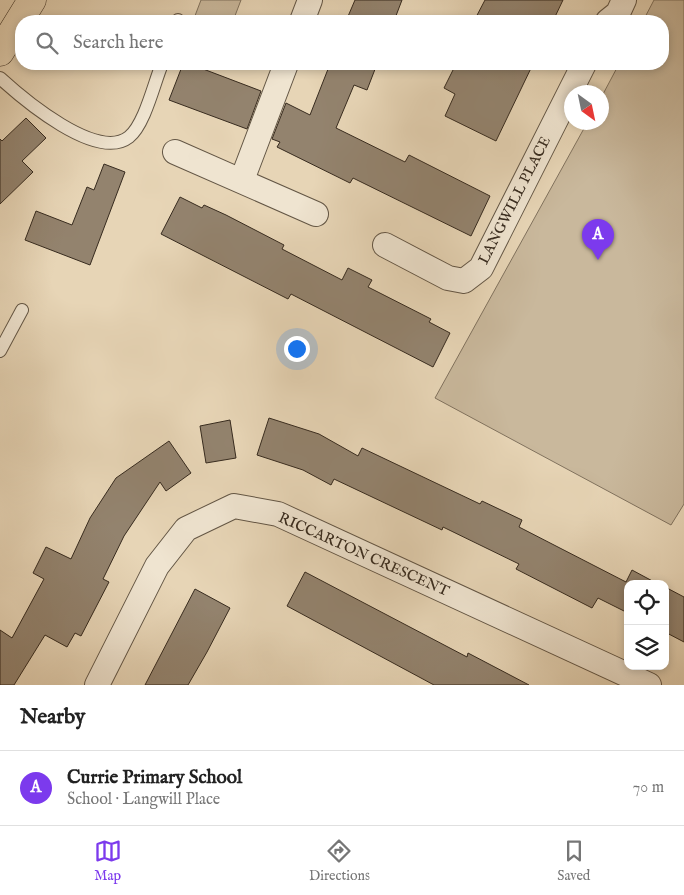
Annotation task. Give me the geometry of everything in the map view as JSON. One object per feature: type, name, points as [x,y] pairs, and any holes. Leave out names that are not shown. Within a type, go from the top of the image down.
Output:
[{"type":"main road","points":[[23,15],[32,0]]},
{"type":"main road","points":[[0,52],[15,28]]},
{"type":"street","points":[[304,15],[310,0]]},
{"type":"street","points":[[616,15],[624,0]]},
{"type":"street","points":[[242,180],[284,70]]},
{"type":"street","name":"LANGWILL PLACE","points":[[385,245],[448,278],[464,281],[481,268],[581,70]]},
{"type":"street","points":[[175,152],[316,214]]},
{"type":"street","name":"RICCARTON CRESCENT","points":[[97,685],[157,566],[186,529],[234,506],[278,514],[649,685]]},
{"type":"lane","points":[[0,78],[49,117],[75,132],[106,144],[118,142],[129,137],[139,124],[160,70]]},
{"type":"lane","points":[[0,351],[22,310]]},
{"type":"shaded area","points":[[201,0],[241,0],[235,15],[195,15]]},
{"type":"shaded area","points":[[654,0],[684,0],[684,504],[671,525],[435,398],[583,130],[609,130],[608,85],[616,70],[669,70],[669,15],[646,15]]},
{"type":"building","points":[[355,0],[402,0],[396,15],[349,15]]},
{"type":"building","points":[[485,0],[563,0],[556,15],[477,15]]},
{"type":"building","points":[[181,70],[206,70],[261,91],[247,129],[169,100]]},
{"type":"building","points":[[328,70],[375,70],[367,90],[354,85],[336,128],[405,162],[409,155],[490,196],[471,236],[353,178],[350,183],[277,147],[280,142],[272,139],[286,103],[310,115]]},
{"type":"building","points":[[453,70],[530,70],[496,141],[445,116],[455,94],[444,88]]},
{"type":"building","points":[[26,118],[46,138],[22,161],[33,172],[0,204],[0,139],[2,141]]},
{"type":"building","points":[[104,164],[125,172],[90,265],[25,240],[36,211],[72,225],[87,187],[94,190]]},
{"type":"building","points":[[180,197],[202,208],[204,205],[226,215],[284,245],[282,249],[342,280],[348,268],[372,280],[368,287],[431,319],[429,322],[450,333],[433,367],[291,294],[288,299],[161,234]]},
{"type":"building","points":[[269,418],[319,434],[358,456],[362,448],[480,504],[482,501],[522,520],[519,527],[624,581],[624,611],[598,598],[592,608],[516,569],[519,564],[443,527],[442,530],[334,479],[331,485],[303,470],[257,455]]},
{"type":"building","points":[[230,420],[236,458],[206,463],[200,426]]},
{"type":"building","points":[[169,441],[191,473],[166,491],[160,482],[124,536],[103,579],[109,582],[81,636],[75,633],[67,647],[45,635],[14,685],[0,685],[0,630],[12,638],[44,579],[33,573],[46,547],[71,559],[90,518],[116,478]]},
{"type":"building","points":[[632,570],[651,580],[627,580]]},
{"type":"building","points":[[305,572],[467,657],[468,653],[529,685],[434,685],[287,606]]},
{"type":"building","points":[[195,589],[230,608],[188,685],[145,685]]},
{"type":"building","points":[[669,589],[684,597],[684,642],[669,634]]},
{"type":"place","name":"Currie Primary School","points":[[598,260]]}]
